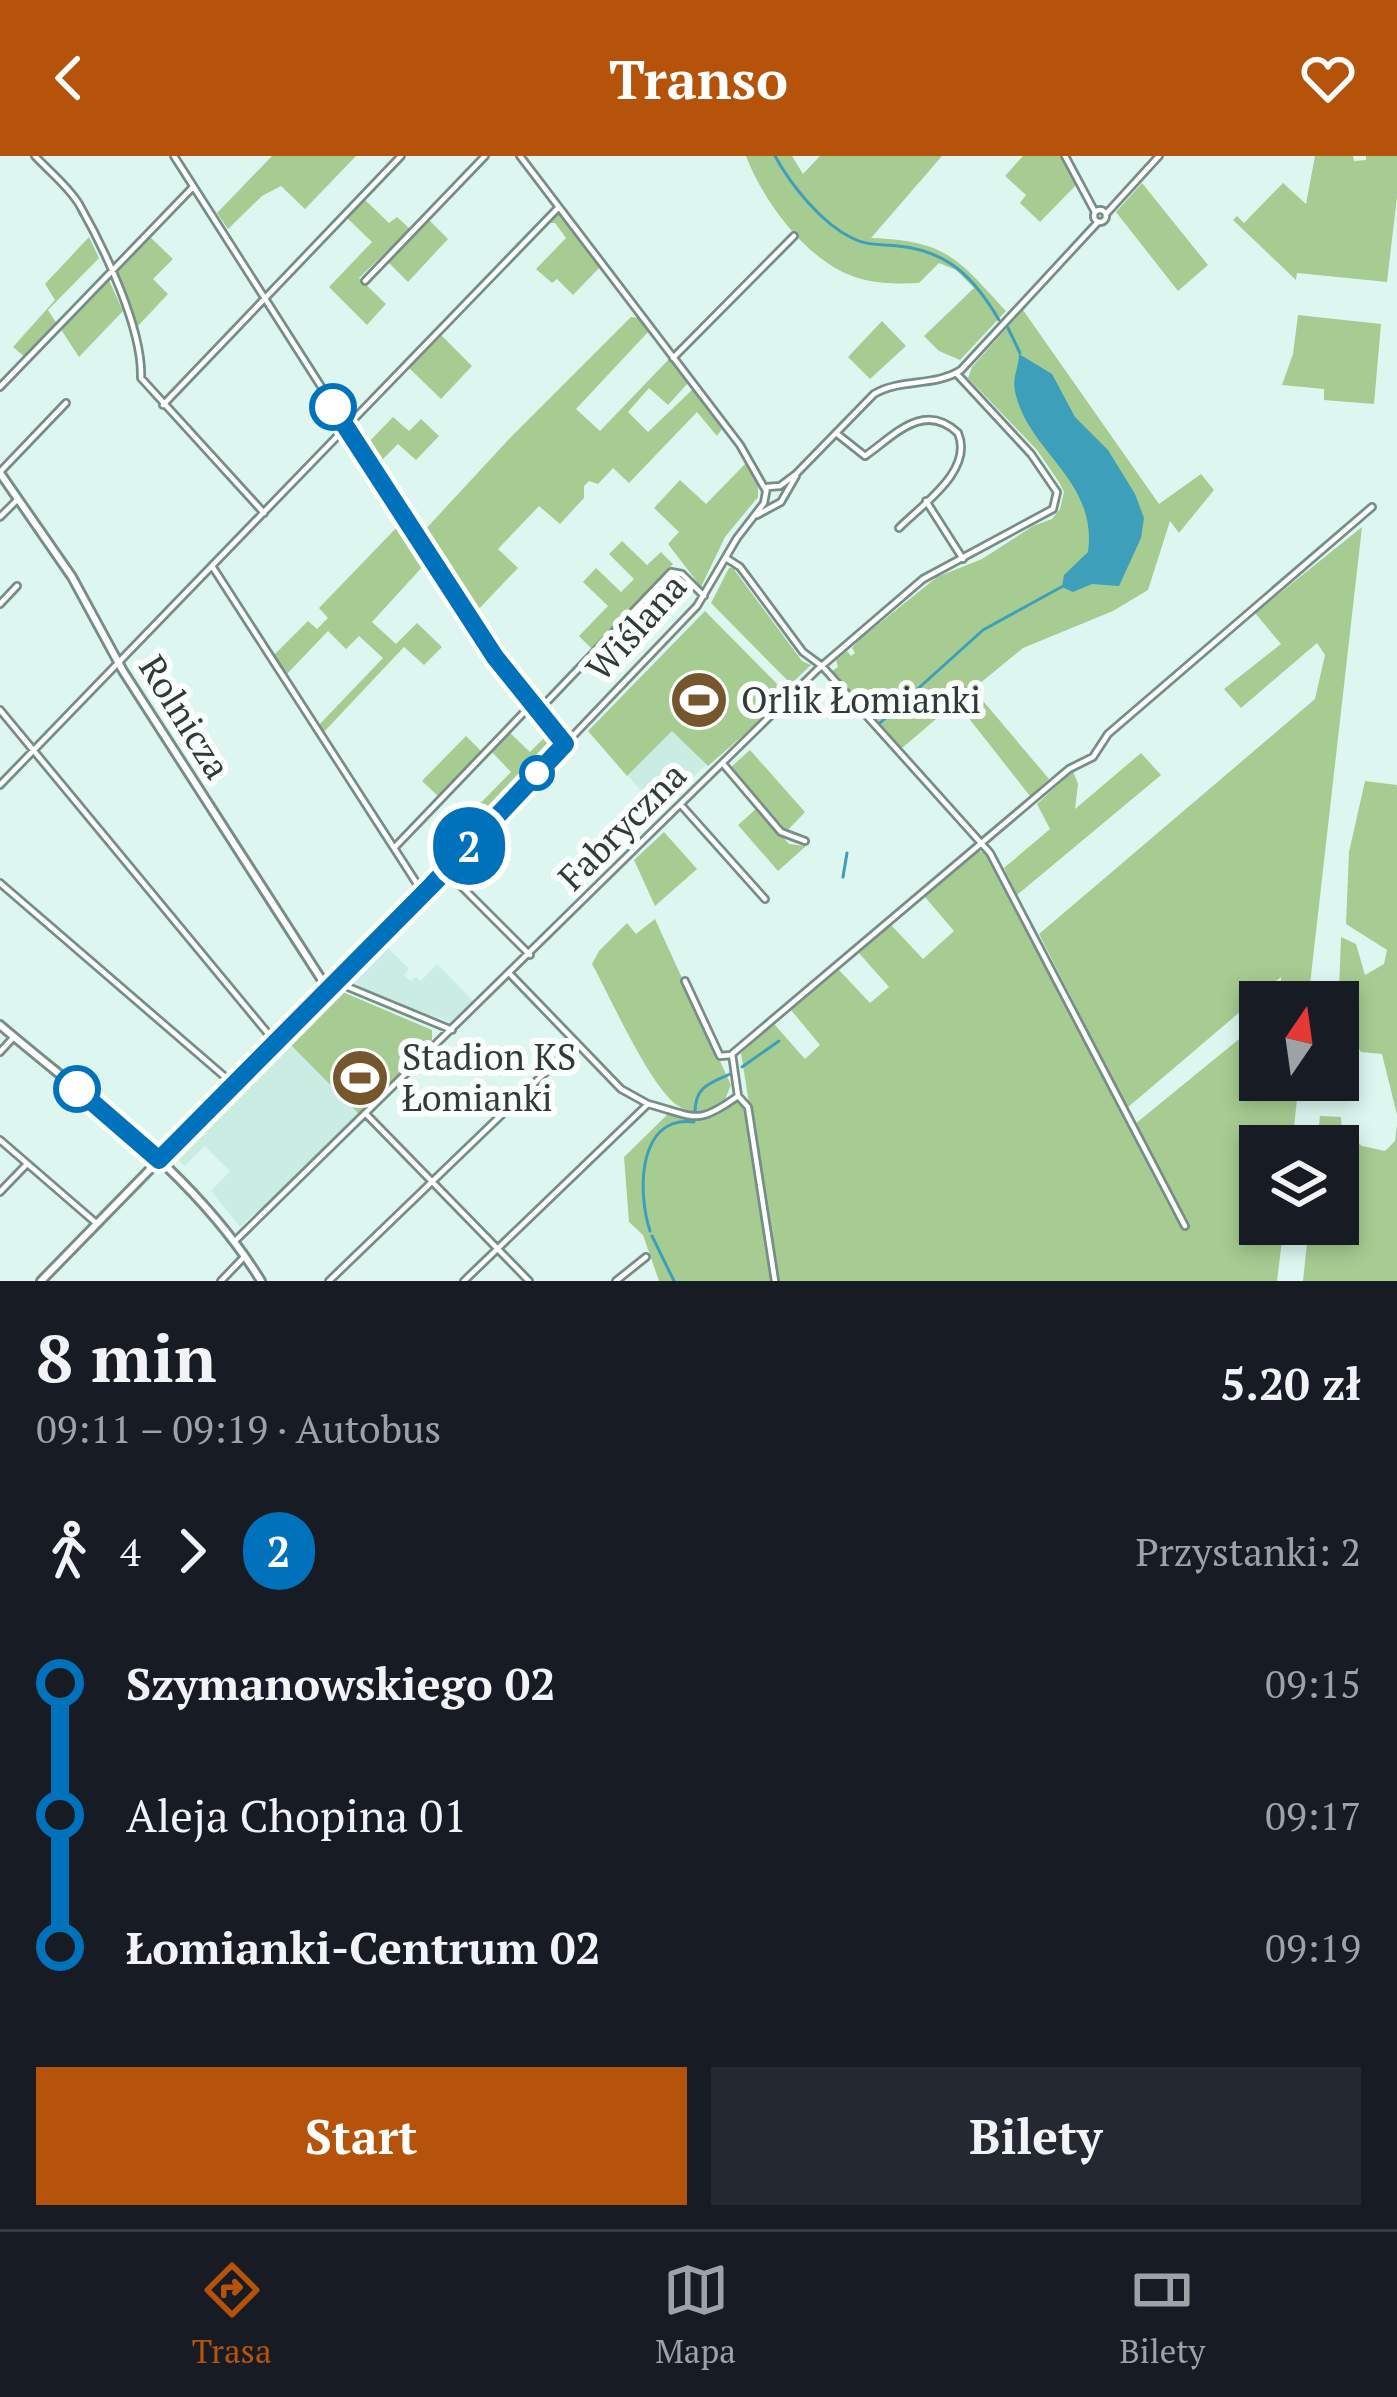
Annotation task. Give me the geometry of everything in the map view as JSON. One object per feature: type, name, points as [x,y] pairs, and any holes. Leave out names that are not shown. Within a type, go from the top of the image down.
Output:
[{"type":"street","points":[[34,156],[77,200],[142,356],[141,378],[264,513]]},
{"type":"street","points":[[174,156],[482,639],[565,744]]},
{"type":"street","points":[[164,405],[401,156]]},
{"type":"street","points":[[364,281],[485,156]]},
{"type":"street","points":[[520,156],[757,471],[768,502]]},
{"type":"street","points":[[1065,156],[1099,214]]},
{"type":"street","points":[[765,490],[779,488],[796,474],[884,388],[956,373],[1099,214],[1160,156]]},
{"type":"street","points":[[0,387],[193,187]]},
{"type":"street","points":[[0,785],[559,207]]},
{"type":"street","points":[[673,358],[794,236]]},
{"type":"street","name":"Fabryczna","points":[[235,1241],[822,665],[923,579],[1053,509],[1058,496],[1031,454],[956,373]]},
{"type":"street","points":[[0,473],[65,404]]},
{"type":"street","points":[[836,434],[866,456],[908,423],[932,420],[950,425],[962,441],[962,457],[899,528]]},
{"type":"street","points":[[757,471],[779,488]]},
{"type":"street","name":"Rolnicza","points":[[0,473],[72,577],[119,663],[327,988]]},
{"type":"street","name":"Wiślana","points":[[41,1281],[423,893],[704,596],[757,515],[768,502],[781,502],[779,488]]},
{"type":"street","points":[[0,517],[17,500]]},
{"type":"street","points":[[926,501],[964,559]]},
{"type":"street","points":[[685,981],[720,1057],[732,1054],[982,841],[1069,770],[1094,758],[1108,734],[1372,507]]},
{"type":"street","points":[[727,558],[740,567],[803,652],[822,665],[982,841],[1185,1226]]},
{"type":"street","points":[[212,566],[423,893]]},
{"type":"street","points":[[538,710],[671,572],[682,574],[704,596]]},
{"type":"street","points":[[0,604],[17,586]]},
{"type":"street","points":[[393,849],[532,704]]},
{"type":"street","points":[[0,710],[275,1042]]},
{"type":"street","points":[[722,764],[782,832],[805,842]]},
{"type":"street","points":[[681,805],[765,898]]},
{"type":"street","points":[[445,870],[530,955]]},
{"type":"street","points":[[0,884],[233,1084]]},
{"type":"street","points":[[510,974],[620,1089],[648,1104],[702,1118],[738,1096]]},
{"type":"street","points":[[335,982],[452,1030]]},
{"type":"street","points":[[0,1025],[208,1207],[261,1281]]},
{"type":"street","points":[[0,1052],[14,1037]]},
{"type":"street","points":[[329,1281],[577,1043]]},
{"type":"street","points":[[732,1054],[738,1096],[748,1107],[775,1281]]},
{"type":"street","points":[[464,1281],[648,1104]]},
{"type":"street","points":[[367,1114],[529,1281]]},
{"type":"street","points":[[0,1140],[96,1224]]},
{"type":"street","points":[[0,1192],[27,1164]]},
{"type":"street","points":[[221,1281],[245,1256]]},
{"type":"street","points":[[616,1281],[646,1257]]},
{"type":"shaded area","points":[[672,730],[706,765],[660,811],[627,775]]},
{"type":"shaded area","points":[[384,944],[409,969],[404,975],[411,981],[416,977],[421,981],[437,964],[474,1002],[453,1023],[348,985]]},
{"type":"shaded area","points":[[286,1040],[360,1115],[240,1227],[211,1191],[230,1171],[205,1146],[184,1166],[172,1153]]},
{"type":"green space","points":[[272,156],[356,156],[305,209],[281,186],[262,196],[228,229],[217,213]]},
{"type":"green space","points":[[746,156],[792,156],[803,174],[820,156],[942,156],[871,238],[917,243],[949,256],[1006,311],[960,360],[939,351],[924,336],[974,288],[956,270],[939,263],[919,283],[869,281],[835,268],[788,226]]},
{"type":"green space","points":[[1023,156],[1062,156],[1078,183],[1040,222],[1020,203],[1026,195],[1005,176]]},
{"type":"green space","points":[[1315,156],[1353,156],[1354,161],[1397,156],[1387,282],[1297,273],[1296,280],[1233,220],[1237,216],[1244,223],[1283,183],[1306,204]]},
{"type":"green space","points":[[1142,183],[1208,265],[1178,291],[1116,212]]},
{"type":"green space","points":[[364,199],[389,223],[397,217],[410,229],[359,278],[386,304],[367,325],[329,287],[372,242],[346,217]]},
{"type":"green space","points":[[559,212],[600,267],[573,295],[557,279],[552,283],[536,269],[566,238],[555,223],[549,223]]},
{"type":"green space","points":[[429,220],[448,239],[408,282],[388,262]]},
{"type":"green space","points":[[149,236],[173,259],[153,279],[168,294],[137,327],[114,272]]},
{"type":"green space","points":[[89,237],[99,258],[48,310],[57,324],[25,357],[13,347],[55,300],[45,284]]},
{"type":"green space","points":[[108,278],[123,311],[79,357],[60,328]]},
{"type":"green space","points":[[1023,310],[1159,504],[1201,474],[1214,490],[1179,533],[1170,521],[1148,590],[1113,611],[1023,648],[973,689],[1049,779],[1030,796],[956,702],[902,748],[832,671],[838,667],[836,660],[847,651],[851,656],[855,653],[852,648],[860,639],[937,577],[982,559],[1052,519],[1060,509],[1064,492],[1037,450],[968,378],[972,367]]},
{"type":"green space","points":[[1298,315],[1381,324],[1374,404],[1324,400],[1324,389],[1282,385],[1293,354]]},
{"type":"green space","points":[[631,317],[649,331],[576,409],[600,431],[670,358],[688,383],[668,405],[649,388],[628,412],[648,432],[693,389],[722,429],[717,436],[697,412],[629,483],[613,468],[598,484],[589,481],[584,498],[560,524],[539,506],[498,549],[518,568],[474,614],[422,533]]},
{"type":"green space","points":[[882,321],[906,346],[870,379],[848,357]]},
{"type":"green space","points":[[441,335],[472,366],[441,399],[409,368]]},
{"type":"green space","points":[[393,417],[409,431],[421,419],[439,436],[416,460],[398,444],[378,464],[366,445]]},
{"type":"green space","points":[[746,463],[758,480],[758,497],[725,537],[701,587],[668,544],[679,532],[654,508],[680,480],[706,504]]},
{"type":"green space","points":[[400,524],[425,564],[372,622],[396,644],[417,623],[442,647],[424,665],[404,647],[322,734],[317,727],[383,658],[359,636],[346,649],[328,631],[285,676],[273,656],[308,621],[317,629],[328,618],[319,608]]},
{"type":"green space","points":[[1362,527],[1310,981],[1281,981],[1281,977],[1239,981],[1239,1013],[1127,1108],[1039,934],[1315,699],[1325,655],[1317,643],[1241,708],[1224,689],[1281,644],[1255,613]]},
{"type":"green space","points":[[622,541],[647,565],[661,552],[673,564],[593,650],[579,636],[608,606],[583,582],[596,568],[621,592],[634,579],[609,554]]},
{"type":"green space","points":[[729,568],[802,661],[811,665],[791,684],[711,603]]},
{"type":"green space","name":"Orlik Łomianki","points":[[705,611],[784,691],[772,710],[708,766],[672,731],[627,776],[588,731]]},
{"type":"green space","points":[[510,733],[530,752],[548,734],[554,747],[523,774],[467,839],[456,828],[511,772],[492,752]]},
{"type":"green space","points":[[466,736],[482,752],[439,797],[422,781]]},
{"type":"green space","points":[[750,750],[805,812],[787,831],[731,767]]},
{"type":"green space","points":[[1141,753],[1161,775],[1017,895],[1004,868],[1050,829],[1037,804],[1073,771],[1078,784],[1075,809]]},
{"type":"green space","points":[[1365,781],[1397,785],[1397,1115],[1382,1054],[1359,1049],[1359,981],[1339,981],[1341,937],[1356,944],[1365,975],[1384,964],[1387,950],[1346,924],[1349,852]]},
{"type":"green space","points":[[757,808],[789,844],[806,846],[778,871],[738,825]]},
{"type":"green space","points":[[664,832],[697,869],[655,906],[634,860]]},
{"type":"green space","points":[[979,851],[985,853],[1021,922],[1024,920],[1172,1212],[1174,1198],[1135,1124],[1239,1039],[1239,1101],[1297,1101],[1294,1125],[1239,1125],[1239,1245],[1281,1245],[1277,1281],[777,1281],[741,1053],[774,1024],[805,1059],[820,1045],[791,1010],[839,970],[870,1003],[889,987],[858,952],[891,925],[923,959],[954,931],[925,897]]},
{"type":"green space","points":[[655,919],[731,1085],[724,1102],[708,1109],[680,1107],[657,1083],[592,964],[627,923],[636,934]]},
{"type":"green space","name":"Stadion KS Łomianki","points":[[338,990],[432,1030],[432,1041],[360,1115],[286,1040]]},
{"type":"green space","points":[[737,1102],[743,1106],[773,1281],[659,1281],[643,1235],[629,1222],[624,1157],[668,1114],[705,1120]]},
{"type":"green space","points":[[1320,1116],[1341,1117],[1342,1125],[1319,1125]]},
{"type":"green space","points":[[1397,1125],[1397,1281],[1303,1281],[1307,1245],[1359,1245],[1359,1144],[1385,1151],[1395,1141]]},
{"type":"water","points":[[1019,354],[1052,374],[1075,417],[1108,450],[1135,494],[1144,518],[1141,538],[1119,586],[1092,584],[1073,592],[1062,587],[1064,575],[1088,552],[1088,527],[1072,485],[1022,412],[1014,386]]},
{"type":"waterway","points":[[775,156],[829,223],[863,242],[916,249],[946,261],[970,280],[999,320]]},
{"type":"waterway","points":[[1008,328],[1020,353]]},
{"type":"waterway","points":[[880,723],[983,630],[1065,585]]},
{"type":"waterway","points":[[843,877],[847,853]]},
{"type":"waterway","points":[[742,1067],[779,1041]]},
{"type":"waterway","points":[[695,1112],[702,1090],[734,1072]]},
{"type":"waterway","points":[[650,1231],[643,1177],[652,1143],[675,1123],[694,1122]]},
{"type":"waterway","points":[[652,1236],[674,1281]]},
{"type":"bus line","name":"2","points":[[77,1089],[159,1160],[565,744],[495,657],[333,407]]},
{"type":"place","name":"Orlik Łomianki","points":[[699,700]]},
{"type":"place","name":"Stadion KS Łomianki","points":[[360,1078]]}]
